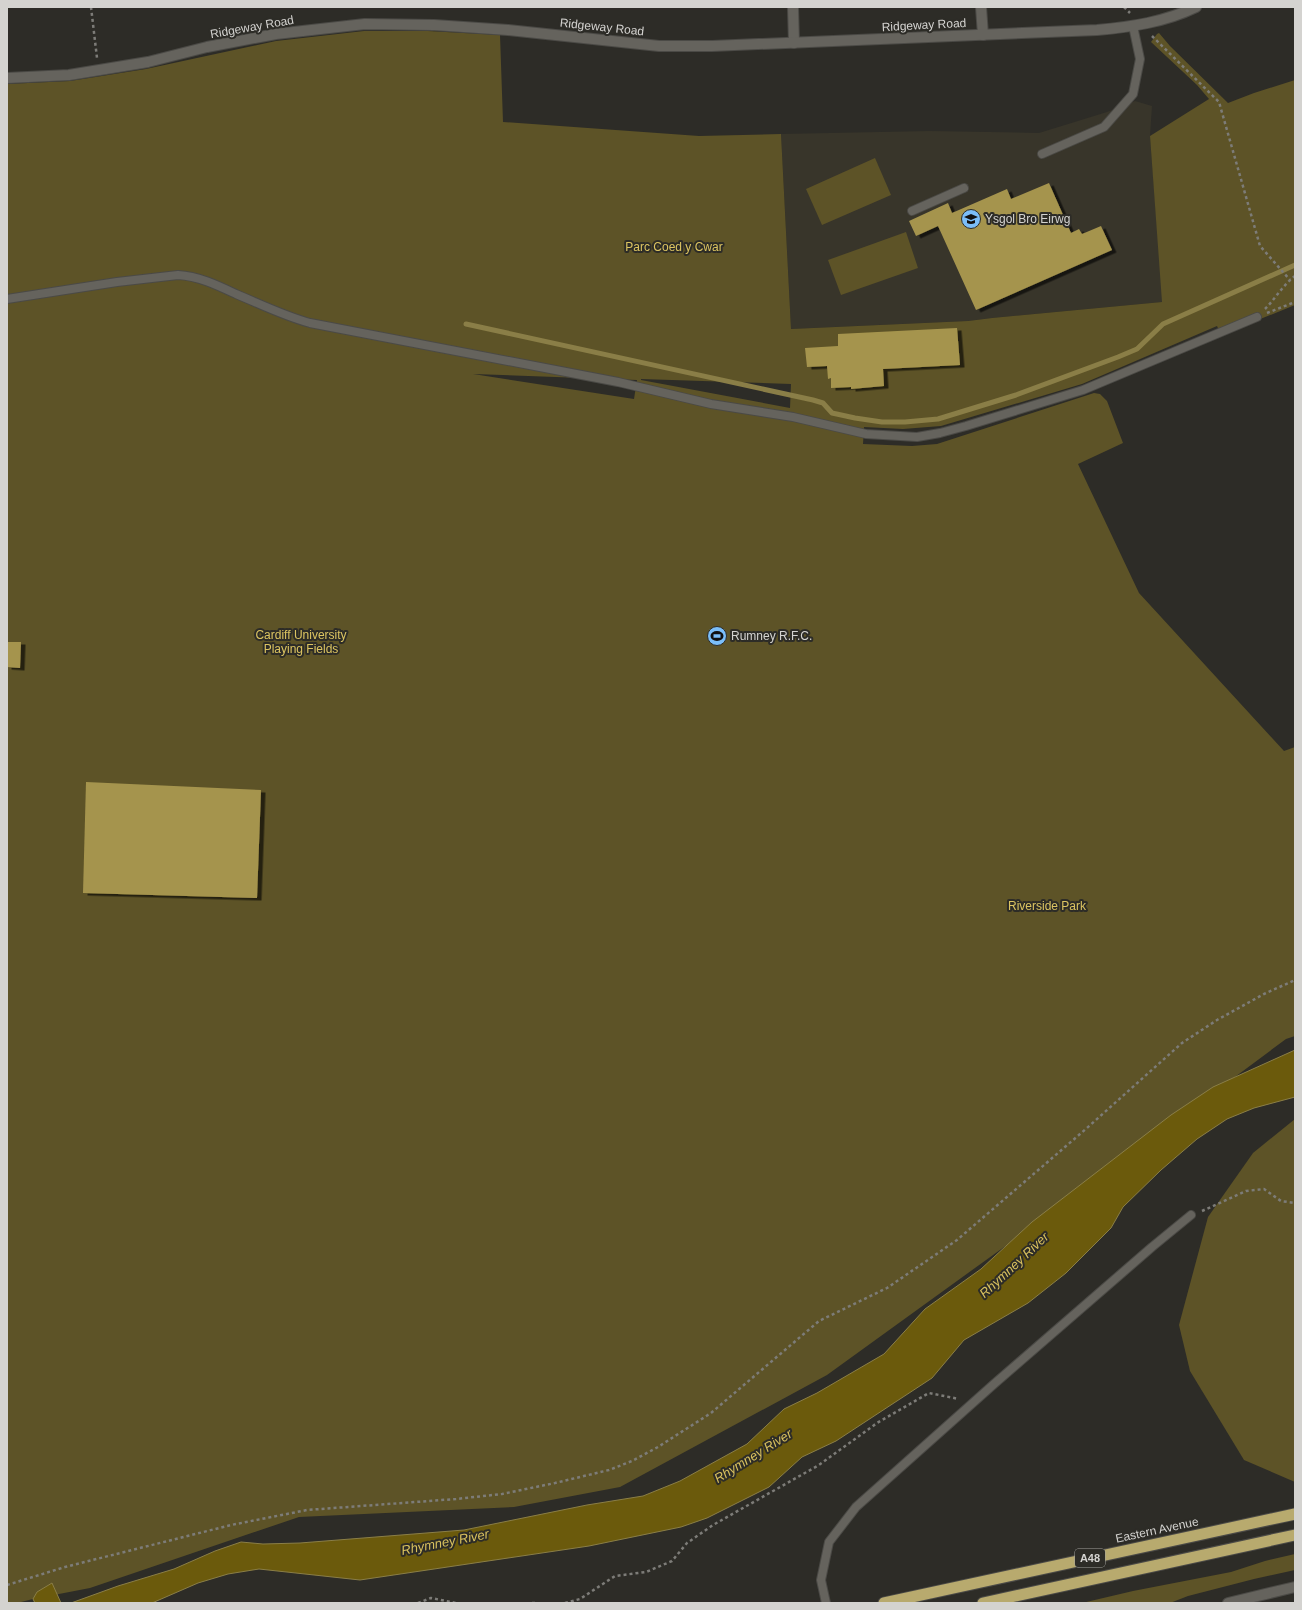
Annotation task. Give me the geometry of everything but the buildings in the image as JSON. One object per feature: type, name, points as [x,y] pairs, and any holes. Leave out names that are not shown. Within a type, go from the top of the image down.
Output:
[{"type":"highway","name":"Eastern Avenue","points":[[884,1603],[1295,1514]]},
{"type":"highway","name":"A48","points":[[983,1603],[1295,1535]]},
{"type":"street","points":[[793,7],[794,43]]},
{"type":"street","points":[[981,7],[983,34]]},
{"type":"street","name":"Ridgeway Road","points":[[7,78],[69,74],[148,62],[207,47],[276,34],[365,24],[434,25],[508,30],[659,46],[719,46],[1089,30],[1137,25],[1168,18],[1196,7]]},
{"type":"street","points":[[1228,1603],[1295,1587]]},
{"type":"lane","points":[[1042,154],[1104,127],[1133,94],[1140,60],[1137,25]]},
{"type":"lane","points":[[912,211],[964,188]]},
{"type":"lane","points":[[7,299],[116,282],[186,275],[214,284],[276,312],[310,323],[618,382],[711,404],[793,418],[866,434],[917,437],[966,426],[1084,390],[1257,317]]},
{"type":"lane","points":[[826,1603],[821,1580],[829,1542],[856,1507],[1152,1247],[1191,1216]]},
{"type":"path","points":[[91,7],[99,69]]},
{"type":"path","points":[[1137,25],[1219,102],[1260,246],[1290,280]]},
{"type":"path","points":[[1257,317],[1295,276]]},
{"type":"path","points":[[1257,317],[1295,302]]},
{"type":"path","points":[[7,1585],[65,1567],[231,1525],[307,1510],[456,1499],[502,1494],[609,1470],[632,1461],[658,1447],[711,1413],[819,1321],[887,1288],[957,1240],[1182,1043],[1217,1020],[1264,994],[1295,980]]},
{"type":"path","points":[[1191,1216],[1246,1191],[1264,1189],[1281,1201],[1295,1203]]},
{"type":"path","points":[[565,1603],[580,1599],[615,1576],[646,1572],[672,1561],[687,1543],[713,1525],[819,1465],[877,1423],[929,1393],[974,1402]]},
{"type":"path","points":[[418,1603],[431,1598],[456,1603]]},
{"type":"path","points":[[532,1603],[537,1603]]},
{"type":"shaded area","name":"Ysgol Bro Eirwg","points":[[1135,101],[1152,106],[1150,136],[1163,302],[968,321],[791,329],[781,134],[930,131],[1039,133],[1107,112]]},
{"type":"green space","points":[[364,31],[428,31],[500,35],[503,122],[699,136],[781,134],[791,329],[968,321],[1162,302],[1150,136],[1209,99],[1197,85],[1151,42],[1159,33],[1170,46],[1228,103],[1295,80],[1295,305],[1221,335],[1217,326],[1082,384],[941,426],[903,429],[864,427],[863,444],[912,446],[937,444],[1094,393],[1100,394],[1107,401],[1123,443],[1078,464],[1139,593],[1284,751],[1295,747],[1295,1036],[1286,1039],[1069,1200],[827,1375],[620,1487],[514,1507],[299,1517],[90,1588],[17,1603],[7,1603],[7,84],[70,81],[146,69],[276,41]],"holes":[[[473,374],[637,380],[634,399]],[[641,380],[791,384],[790,408]]]},
{"type":"green space","points":[[875,158],[891,195],[822,225],[806,189]]},
{"type":"green space","points":[[906,232],[918,268],[841,295],[828,260]]},
{"type":"green space","points":[[1295,1119],[1295,1482],[1244,1460],[1190,1371],[1179,1325],[1208,1217],[1253,1153]]},
{"type":"green space","points":[[1295,1554],[1295,1570],[1188,1596],[1170,1603],[1082,1603],[1133,1591],[1231,1572],[1265,1561]]},
{"type":"water","name":"Rhymney River","points":[[1295,1050],[1295,1097],[1254,1108],[1227,1119],[1197,1139],[1161,1170],[1123,1207],[1111,1228],[1066,1273],[1028,1303],[964,1340],[932,1378],[836,1441],[802,1457],[769,1487],[707,1518],[681,1527],[589,1546],[360,1580],[259,1569],[228,1574],[198,1583],[152,1603],[71,1603],[118,1586],[174,1569],[215,1551],[241,1542],[263,1544],[300,1543],[464,1530],[587,1505],[643,1496],[680,1481],[747,1444],[784,1409],[817,1393],[884,1354],[925,1309],[981,1269],[1032,1222],[1171,1115],[1213,1087]]},
{"type":"water","points":[[52,1583],[61,1603],[35,1603],[33,1599],[37,1592]]},
{"type":"waterway","points":[[466,324],[813,400],[823,403],[832,413],[882,422],[905,422],[938,419],[1016,395],[1118,357],[1137,349],[1163,324],[1295,265]]},
{"type":"place","name":"Ysgol Bro Eirwg","points":[[971,219]]},
{"type":"place","name":"Rumney R.F.C.","points":[[717,636]]},
{"type":"park label","name":"Parc Coed y Cwar","points":[[674,247]]},
{"type":"park label","name":"Cardiff University Playing Fields","points":[[301,642]]},
{"type":"park label","name":"Riverside Park","points":[[1047,906]]}]
